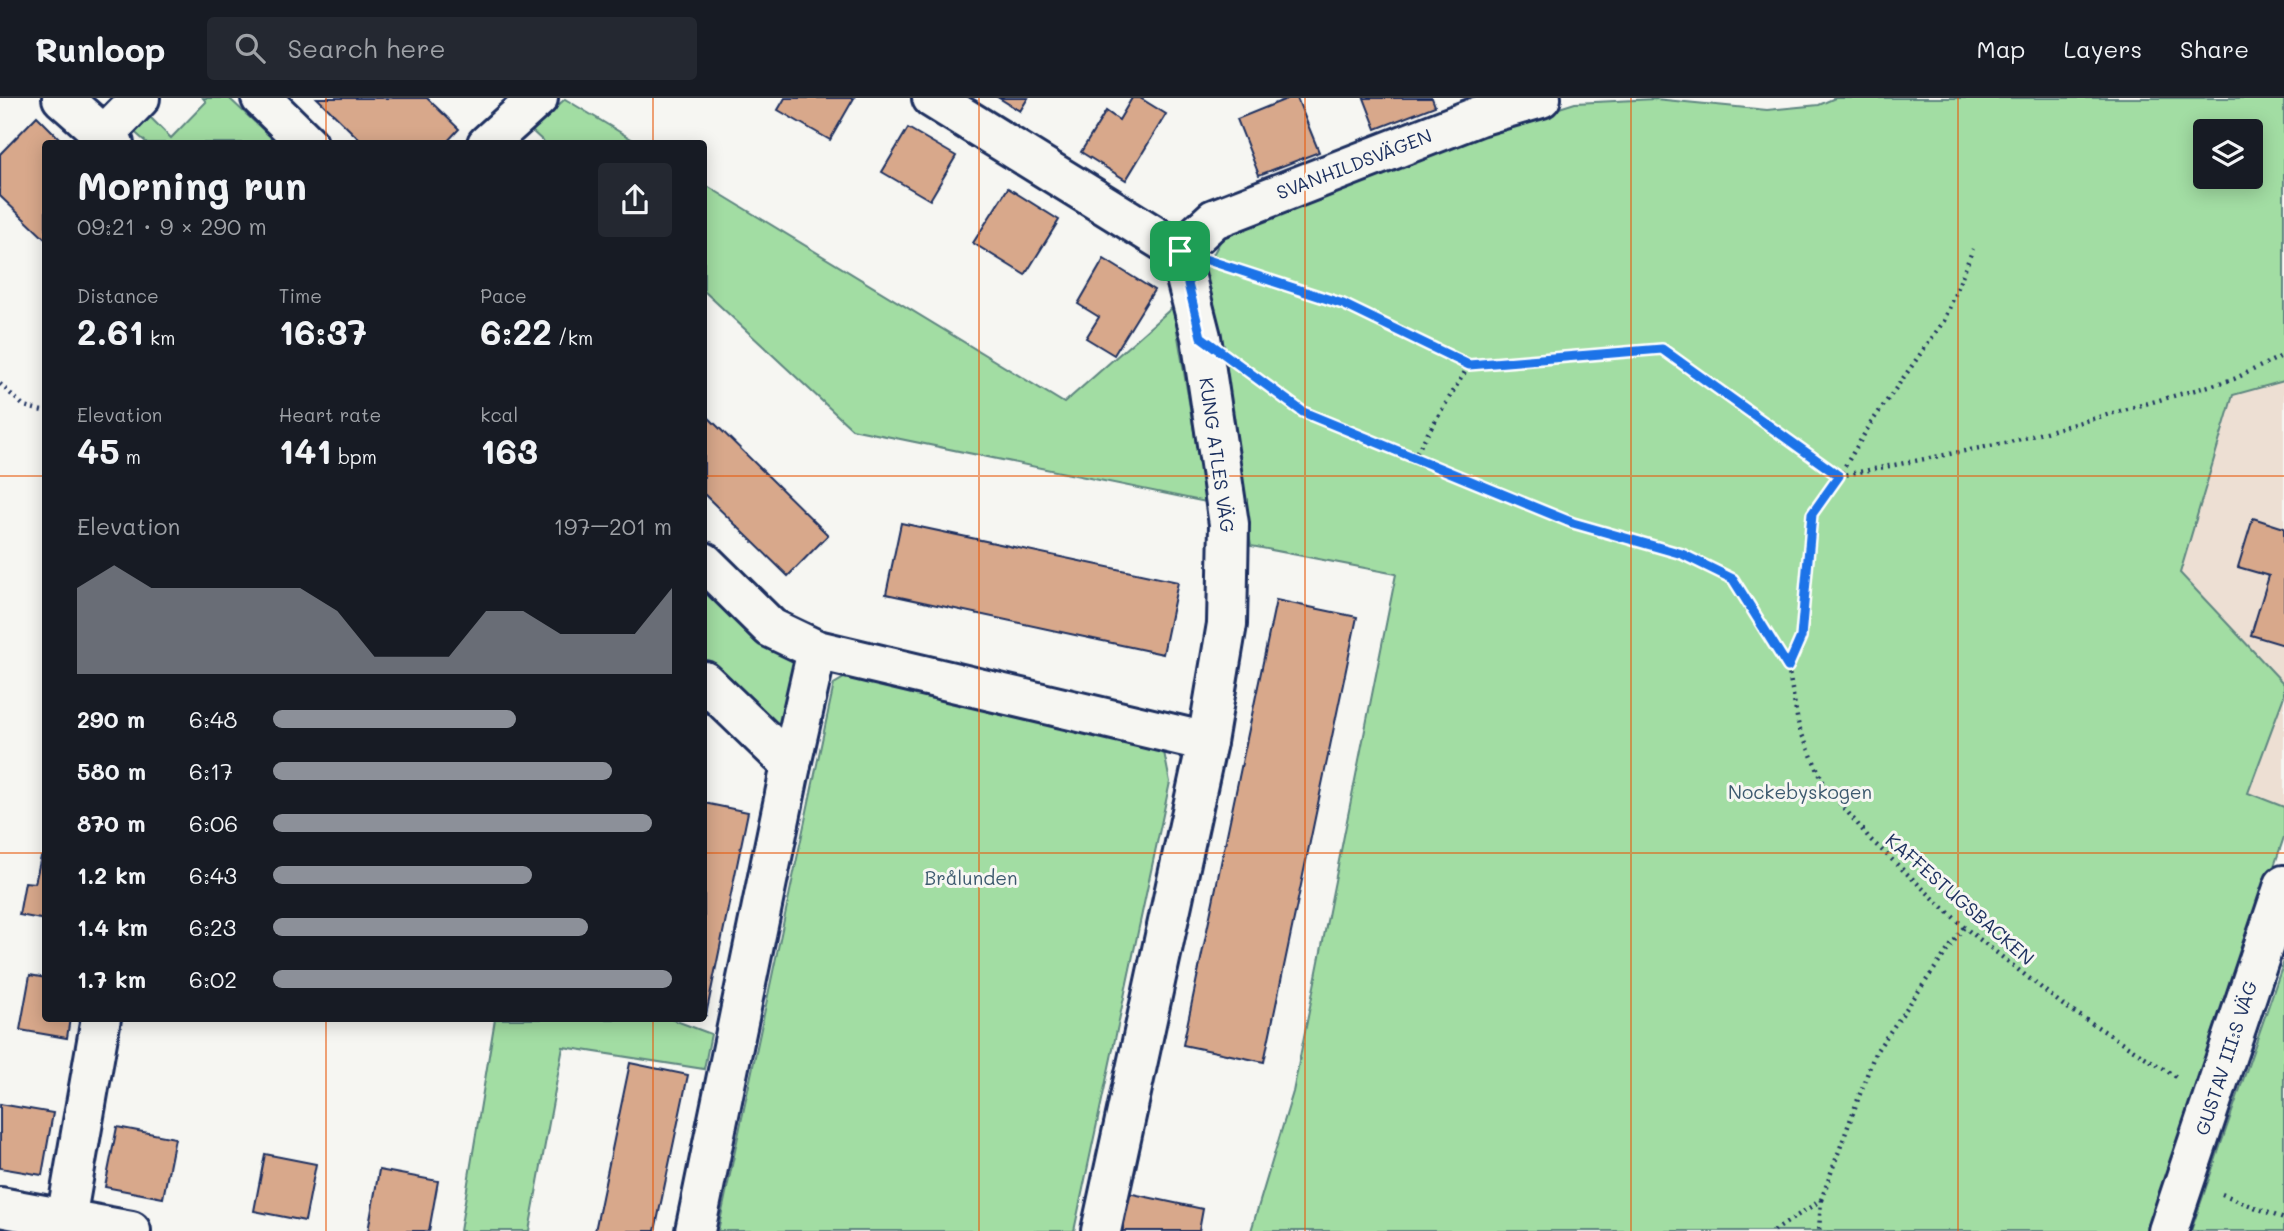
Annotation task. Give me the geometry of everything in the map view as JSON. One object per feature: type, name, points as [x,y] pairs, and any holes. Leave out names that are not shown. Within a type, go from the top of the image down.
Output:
[{"type":"street","points":[[62,98],[109,139],[141,98]]},
{"type":"street","points":[[261,98],[304,140]]},
{"type":"street","points":[[491,140],[538,98]]},
{"type":"street","points":[[932,98],[1180,251]]},
{"type":"street","name":"SVANHILDSVÄGEN","points":[[1180,251],[1214,219],[1479,116],[1541,98]]},
{"type":"street","name":"KUNG ATLES VÄG","points":[[1180,251],[1201,337],[1229,524],[1227,624],[1207,742]]},
{"type":"street","points":[[707,565],[771,628],[817,650],[1207,742],[1101,1231]]},
{"type":"street","points":[[695,1231],[817,650]]},
{"type":"street","points":[[707,684],[791,765]]},
{"type":"street","name":"GUSTAV III:S VÄG","points":[[2168,1231],[2284,885]]},
{"type":"street","points":[[65,1225],[100,1022]]},
{"type":"street","points":[[0,1207],[65,1225],[131,1231]]},
{"type":"path","points":[[1788,667],[1801,637],[1812,514],[1871,423],[1944,321],[1973,249]]},
{"type":"path","points":[[1180,251],[1343,304],[1469,365],[1662,349],[1839,476],[2010,442],[2234,379],[2284,355]]},
{"type":"path","name":"KAFFESTUGSBACKEN","points":[[1201,337],[1303,412],[1573,523],[1682,554],[1733,579],[1788,667],[1799,728],[1824,785],[1871,841],[1964,927],[2063,1005],[2211,1099]]},
{"type":"path","points":[[1413,458],[1469,365]]},
{"type":"path","points":[[0,384],[24,405],[42,411]]},
{"type":"path","points":[[1819,1231],[1821,1200],[1875,1053],[1964,927]]},
{"type":"path","points":[[2186,1180],[2284,1219]]},
{"type":"path","points":[[1774,1231],[1821,1200]]},
{"type":"shaded area","points":[[2284,381],[2284,684],[2180,573],[2233,395]]},
{"type":"shaded area","points":[[2284,696],[2284,807],[2248,793]]},
{"type":"green space","points":[[203,98],[229,98],[274,140],[144,140],[131,129],[146,113],[171,138],[206,102]]},
{"type":"green space","name":"Nockebyskogen","points":[[1835,98],[2284,98],[2284,381],[2233,395],[2180,573],[2284,684],[2284,696],[2248,793],[2284,807],[2284,837],[2150,1231],[1251,1231],[1293,1092],[1396,574],[1251,546],[1204,271],[1226,231],[1483,132],[1575,103],[1655,99],[1767,110],[1819,105]]},
{"type":"green space","points":[[565,99],[633,140],[542,140],[531,130]]},
{"type":"green space","points":[[707,186],[1064,403],[1173,307],[1206,502],[852,429],[707,294]]},
{"type":"green space","points":[[707,564],[817,650],[791,765],[707,686]]},
{"type":"green space","name":"Brålunden","points":[[854,672],[1147,736],[1164,752],[1170,782],[1074,1231],[718,1231],[834,684]]},
{"type":"green space","points":[[2284,961],[2284,1231],[2191,1231]]},
{"type":"green space","points":[[495,1022],[679,1022],[711,1034],[704,1069],[563,1047],[529,1231],[460,1231]]},
{"type":"building","points":[[317,98],[427,98],[459,129],[449,140],[360,140]]},
{"type":"building","points":[[785,98],[854,98],[830,140],[778,110]]},
{"type":"building","points":[[999,98],[1028,98],[1020,111]]},
{"type":"building","points":[[1132,98],[1140,98],[1166,114],[1126,180],[1081,152],[1106,111],[1119,120]]},
{"type":"building","points":[[1289,98],[1297,98],[1319,152],[1259,175],[1237,119]]},
{"type":"building","points":[[1364,98],[1432,98],[1435,106],[1376,129]]},
{"type":"building","points":[[37,116],[61,140],[42,140],[42,236],[0,196],[0,154]]},
{"type":"building","points":[[908,128],[956,156],[930,200],[882,172]]},
{"type":"building","points":[[1008,188],[1059,220],[1025,275],[973,243]]},
{"type":"building","points":[[1104,259],[1154,290],[1114,355],[1086,338],[1099,317],[1078,304]]},
{"type":"building","points":[[707,416],[828,535],[788,576],[707,497]]},
{"type":"building","points":[[2253,518],[2284,528],[2284,645],[2251,635],[2269,576],[2238,567]]},
{"type":"building","points":[[901,523],[1178,582],[1163,654],[886,594]]},
{"type":"building","points":[[1276,600],[1357,617],[1264,1062],[1183,1045]]},
{"type":"building","points":[[707,804],[748,812],[707,1010]]},
{"type":"building","points":[[42,857],[42,919],[19,915],[25,882],[35,883]]},
{"type":"building","points":[[30,975],[42,977],[42,1022],[69,1022],[67,1038],[20,1030]]},
{"type":"building","points":[[630,1063],[688,1075],[655,1231],[595,1231]]},
{"type":"building","points":[[0,1104],[53,1113],[42,1175],[0,1168]]},
{"type":"building","points":[[117,1127],[175,1138],[163,1198],[105,1187]]},
{"type":"building","points":[[265,1154],[316,1164],[305,1221],[254,1211]]},
{"type":"building","points":[[379,1170],[438,1181],[429,1231],[368,1231]]},
{"type":"building","points":[[1128,1193],[1203,1209],[1199,1231],[1120,1231]]},
{"type":"route","points":[[1180,251],[1343,304],[1469,365],[1662,349],[1839,476],[1812,514],[1801,637],[1788,667],[1733,579],[1682,554],[1573,523],[1303,412],[1201,337],[1180,251]]}]
